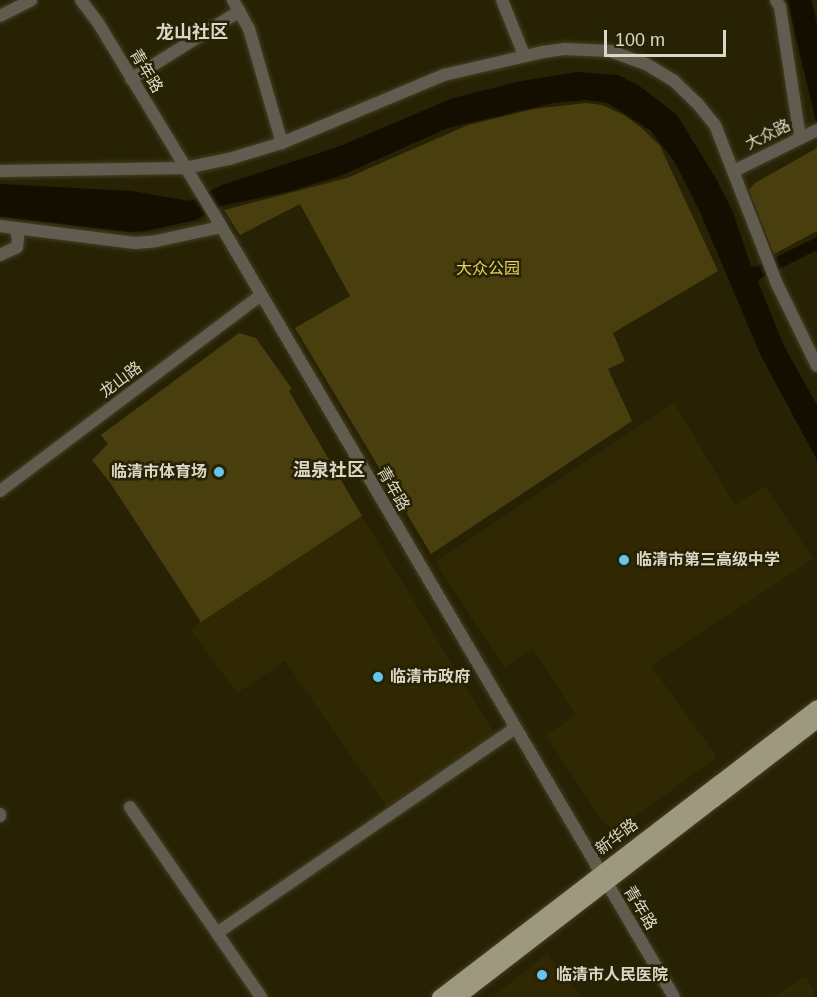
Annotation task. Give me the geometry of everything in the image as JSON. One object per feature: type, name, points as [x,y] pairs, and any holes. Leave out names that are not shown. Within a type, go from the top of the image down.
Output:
[{"type":"main road","name":"新华路","points":[[457,997],[603,877],[817,707]]},
{"type":"main road","name":"新华路","points":[[439,997],[817,720]]},
{"type":"street","points":[[0,16],[31,0]]},
{"type":"street","name":"青年路","points":[[81,0],[221,227],[674,997]]},
{"type":"street","points":[[502,0],[525,56]]},
{"type":"street","points":[[776,0],[780,7],[800,138]]},
{"type":"street","points":[[131,79],[236,5],[249,29],[282,142]]},
{"type":"street","points":[[0,171],[185,168],[229,159],[282,142],[421,82],[525,56],[564,49],[593,49],[628,55],[674,81],[697,103],[714,124],[777,284],[817,366]]},
{"type":"street","name":"大众路","points":[[734,171],[817,130]]},
{"type":"street","points":[[0,226],[135,243],[156,241],[221,227]]},
{"type":"street","points":[[0,255],[17,248],[18,238],[15,228]]},
{"type":"street","name":"龙山路","points":[[0,491],[261,295]]},
{"type":"street","points":[[217,933],[515,728]]},
{"type":"street","points":[[130,807],[261,997]]},
{"type":"shaded area","points":[[787,0],[811,0],[814,10],[817,26],[817,126]]},
{"type":"shaded area","points":[[577,72],[618,75],[641,87],[677,115],[715,177],[732,210],[751,266],[756,267],[817,237],[817,250],[761,278],[758,282],[784,346],[817,405],[817,460],[761,356],[700,212],[674,161],[651,131],[608,103],[585,100],[554,103],[448,128],[340,176],[287,192],[221,206],[196,220],[145,231],[129,232],[0,217],[0,184],[132,191],[190,201],[222,185],[340,146],[453,98],[521,81]]},
{"type":"shaded area","name":"临清市第三高级中学","points":[[674,403],[735,505],[765,486],[813,559],[651,666],[717,757],[615,831],[602,821],[546,735],[576,715],[533,649],[505,667],[435,562]]},
{"type":"shaded area","name":"临清市政府","points":[[362,516],[494,733],[387,807],[285,661],[237,693],[190,629]]},
{"type":"shaded area","name":"临清市人民医院","points":[[547,954],[581,997],[492,997]]},
{"type":"shaded area","points":[[806,976],[814,990],[813,997],[773,997]]},
{"type":"green space","name":"大众公园","points":[[586,103],[602,105],[624,115],[660,146],[718,271],[613,333],[625,361],[608,369],[632,421],[431,554],[295,328],[350,296],[300,204],[240,235],[224,210],[347,178],[468,125],[534,109]]},
{"type":"green space","points":[[817,148],[817,231],[774,254],[749,190],[755,183]]},
{"type":"green space","name":"临清市体育场","points":[[239,333],[256,338],[292,389],[289,391],[362,516],[201,622],[111,484],[92,460],[108,444],[101,435]]},
{"type":"place","name":"临清市体育场","points":[[219,472]]},
{"type":"place","name":"临清市第三高级中学","points":[[624,560]]},
{"type":"place","name":"临清市政府","points":[[378,677]]},
{"type":"place","name":"临清市人民医院","points":[[542,975]]},
{"type":"district","name":"龙山社区","points":[[192,32]]},
{"type":"district","name":"温泉社区","points":[[329,470]]}]
